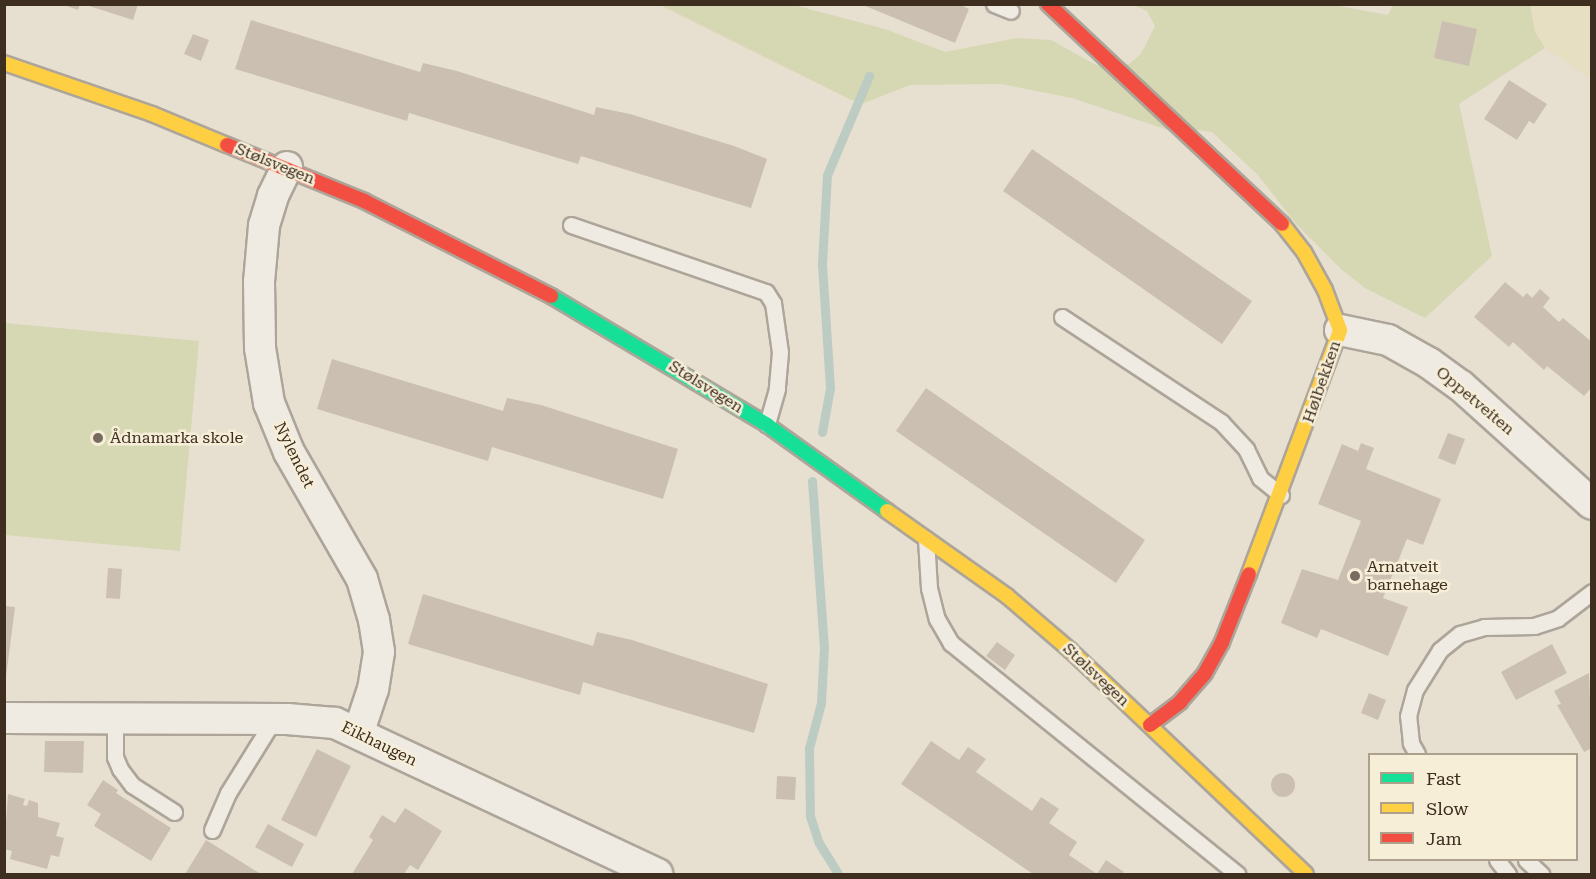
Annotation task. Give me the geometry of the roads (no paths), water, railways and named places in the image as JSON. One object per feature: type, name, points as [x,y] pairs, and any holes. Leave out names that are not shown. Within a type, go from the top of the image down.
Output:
[{"type":"street","name":"Hølbekken","points":[[1048,4],[1272,211],[1309,261],[1325,290],[1340,330],[1281,495],[1231,621],[1205,673],[1180,702],[1150,725]]},
{"type":"street","name":"Stølsvegen","points":[[4,63],[287,167],[364,201],[563,302],[767,425],[926,535],[1007,596],[1150,725],[1306,874]]},
{"type":"street","name":"Nylendet","points":[[287,167],[264,226],[259,282],[260,348],[269,402],[285,442],[362,579],[374,620],[379,652],[373,689],[359,731]]},
{"type":"street","name":"Oppetveiten","points":[[1340,330],[1388,340],[1430,363],[1461,386],[1592,504]]},
{"type":"street","name":"Eikhaugen","points":[[4,718],[273,719],[335,723],[359,731],[657,874]]},
{"type":"lane","points":[[994,4],[1011,11]]},
{"type":"lane","points":[[571,225],[766,292],[773,303],[780,351],[777,389],[767,425]]},
{"type":"lane","points":[[1062,317],[1221,422],[1246,449],[1260,478],[1281,495]]},
{"type":"lane","points":[[926,535],[929,588],[937,619],[951,643],[1237,874]]},
{"type":"lane","points":[[1417,753],[1411,744],[1408,716],[1415,690],[1440,650],[1460,634],[1484,627],[1534,626],[1558,618],[1592,592]]},
{"type":"lane","points":[[212,830],[228,793],[273,719]]},
{"type":"lane","points":[[116,720],[115,757],[120,769],[132,785],[174,812]]},
{"type":"lane","points":[[1498,861],[1508,874]]},
{"type":"lane","points":[[1527,861],[1541,874]]},
{"type":"waterway","points":[[822,432],[830,388],[822,264],[827,175],[869,76]]},
{"type":"waterway","points":[[812,481],[824,647],[821,703],[809,748],[810,816],[819,843],[838,874]]},
{"type":"place","name":"Ådnamarka skole","points":[[98,438]]},
{"type":"place","name":"Arnatveit barnehage","points":[[1355,576]]}]
